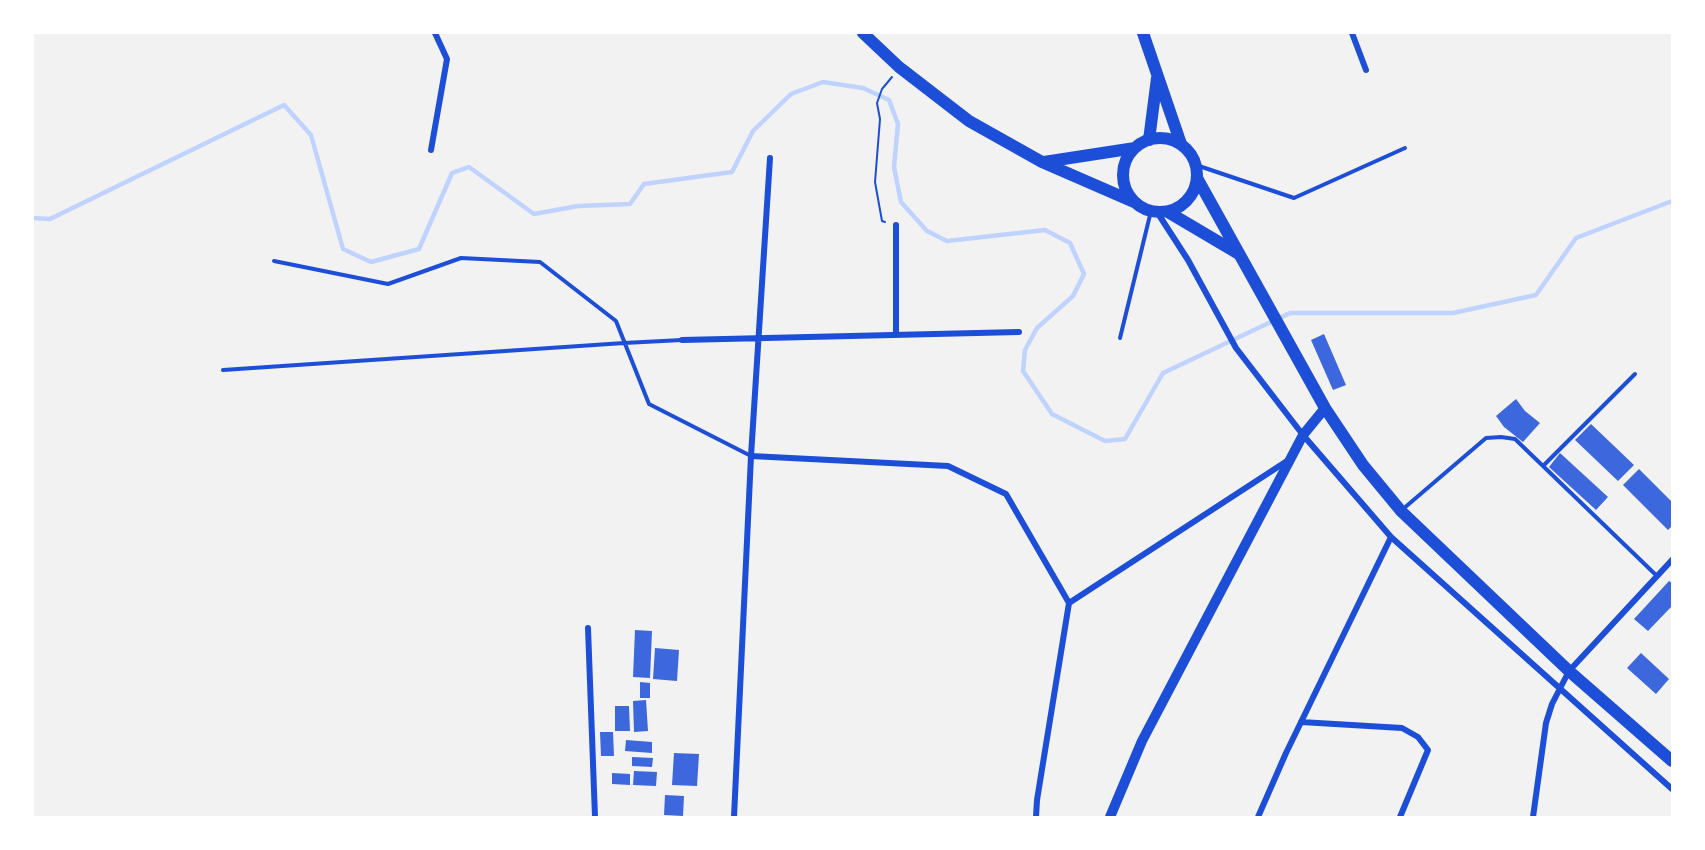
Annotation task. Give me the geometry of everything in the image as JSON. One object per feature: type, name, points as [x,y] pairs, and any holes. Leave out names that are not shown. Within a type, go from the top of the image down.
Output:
[{"type":"main road","points":[[863,33],[899,67],[969,121],[1042,162],[1159,212],[1241,255]]},
{"type":"main road","points":[[1143,33],[1181,144]]},
{"type":"main road","points":[[1149,140],[1158,77]]},
{"type":"main road","points":[[1042,162],[1135,148],[1149,140],[1160,138],[1181,144],[1190,153],[1196,165],[1197,178],[1194,189],[1188,200],[1179,207],[1159,212]]},
{"type":"main road","points":[[1134,202],[1128,195],[1123,179],[1126,162],[1135,148]]},
{"type":"main road","points":[[1197,178],[1325,408],[1364,465],[1401,511],[1569,671],[1672,761]]},
{"type":"main road","points":[[1110,817],[1142,741],[1303,435],[1325,408]]},
{"type":"street","points":[[431,150],[447,60],[435,33]]},
{"type":"street","points":[[1352,33],[1366,70]]},
{"type":"street","points":[[734,817],[751,456],[770,158]]},
{"type":"street","points":[[1159,212],[1236,348],[1303,435],[1390,537],[1672,789]]},
{"type":"street","points":[[896,225],[896,335]]},
{"type":"street","points":[[682,340],[1019,332]]},
{"type":"street","points":[[751,456],[948,466],[1006,494],[1069,603],[1036,817]]},
{"type":"street","points":[[1069,603],[1291,458]]},
{"type":"street","points":[[1258,817],[1300,722],[1390,537]]},
{"type":"street","points":[[1533,817],[1546,723],[1552,704],[1569,671],[1672,560]]},
{"type":"street","points":[[588,628],[595,817]]},
{"type":"street","points":[[1300,722],[1402,728],[1418,737],[1428,750],[1400,817]]},
{"type":"lane","points":[[1196,165],[1294,198],[1405,148]]},
{"type":"lane","points":[[1120,338],[1159,212]]},
{"type":"lane","points":[[274,261],[388,284],[461,258],[540,262],[616,321],[649,404],[751,456]]},
{"type":"lane","points":[[223,370],[682,340]]},
{"type":"lane","points":[[1544,465],[1635,374]]},
{"type":"lane","points":[[1401,511],[1486,438],[1501,436],[1515,439],[1657,576]]},
{"type":"path","points":[[882,89],[877,103],[880,118],[875,183],[882,221],[896,225]]},
{"type":"building","points":[[1324,334],[1346,385],[1333,390],[1311,340]]},
{"type":"building","points":[[1516,399],[1525,411],[1540,423],[1523,442],[1504,427],[1496,416]]},
{"type":"building","points":[[1591,424],[1634,465],[1618,481],[1575,440]]},
{"type":"building","points":[[1560,453],[1608,497],[1596,510],[1549,467]]},
{"type":"building","points":[[1639,469],[1672,502],[1672,526],[1668,530],[1623,485]]},
{"type":"building","points":[[1669,581],[1672,583],[1672,606],[1648,631],[1634,619]]},
{"type":"building","points":[[635,630],[652,631],[650,678],[633,677]]},
{"type":"building","points":[[655,648],[679,650],[677,681],[653,679]]},
{"type":"building","points":[[1641,653],[1669,679],[1656,694],[1627,668]]},
{"type":"building","points":[[640,682],[650,683],[650,698],[640,698]]},
{"type":"building","points":[[646,700],[648,731],[634,732],[633,701]]},
{"type":"building","points":[[615,706],[629,706],[630,731],[615,731]]},
{"type":"building","points":[[600,732],[613,732],[614,756],[601,756]]},
{"type":"building","points":[[626,740],[652,742],[652,753],[625,751]]},
{"type":"building","points":[[674,753],[699,754],[697,786],[672,785]]},
{"type":"building","points":[[632,757],[653,758],[652,767],[632,766]]},
{"type":"building","points":[[634,771],[657,772],[656,786],[633,785]]},
{"type":"building","points":[[612,773],[630,774],[630,785],[612,784]]},
{"type":"building","points":[[665,795],[684,796],[683,816],[664,815]]},
{"type":"waterway","points":[[33,218],[50,219],[284,105],[311,135],[343,249],[371,262],[419,249],[452,173],[469,167],[534,214],[578,206],[630,204],[644,184],[732,172],[753,131],[791,94],[823,82],[863,88],[889,100],[898,124],[894,167],[901,202],[927,231],[947,241],[1045,230],[1070,243],[1084,274],[1073,296],[1037,328],[1025,350],[1023,371],[1052,414],[1105,441],[1125,439],[1163,373],[1290,313],[1453,313],[1536,295],[1576,238],[1672,201]]}]
